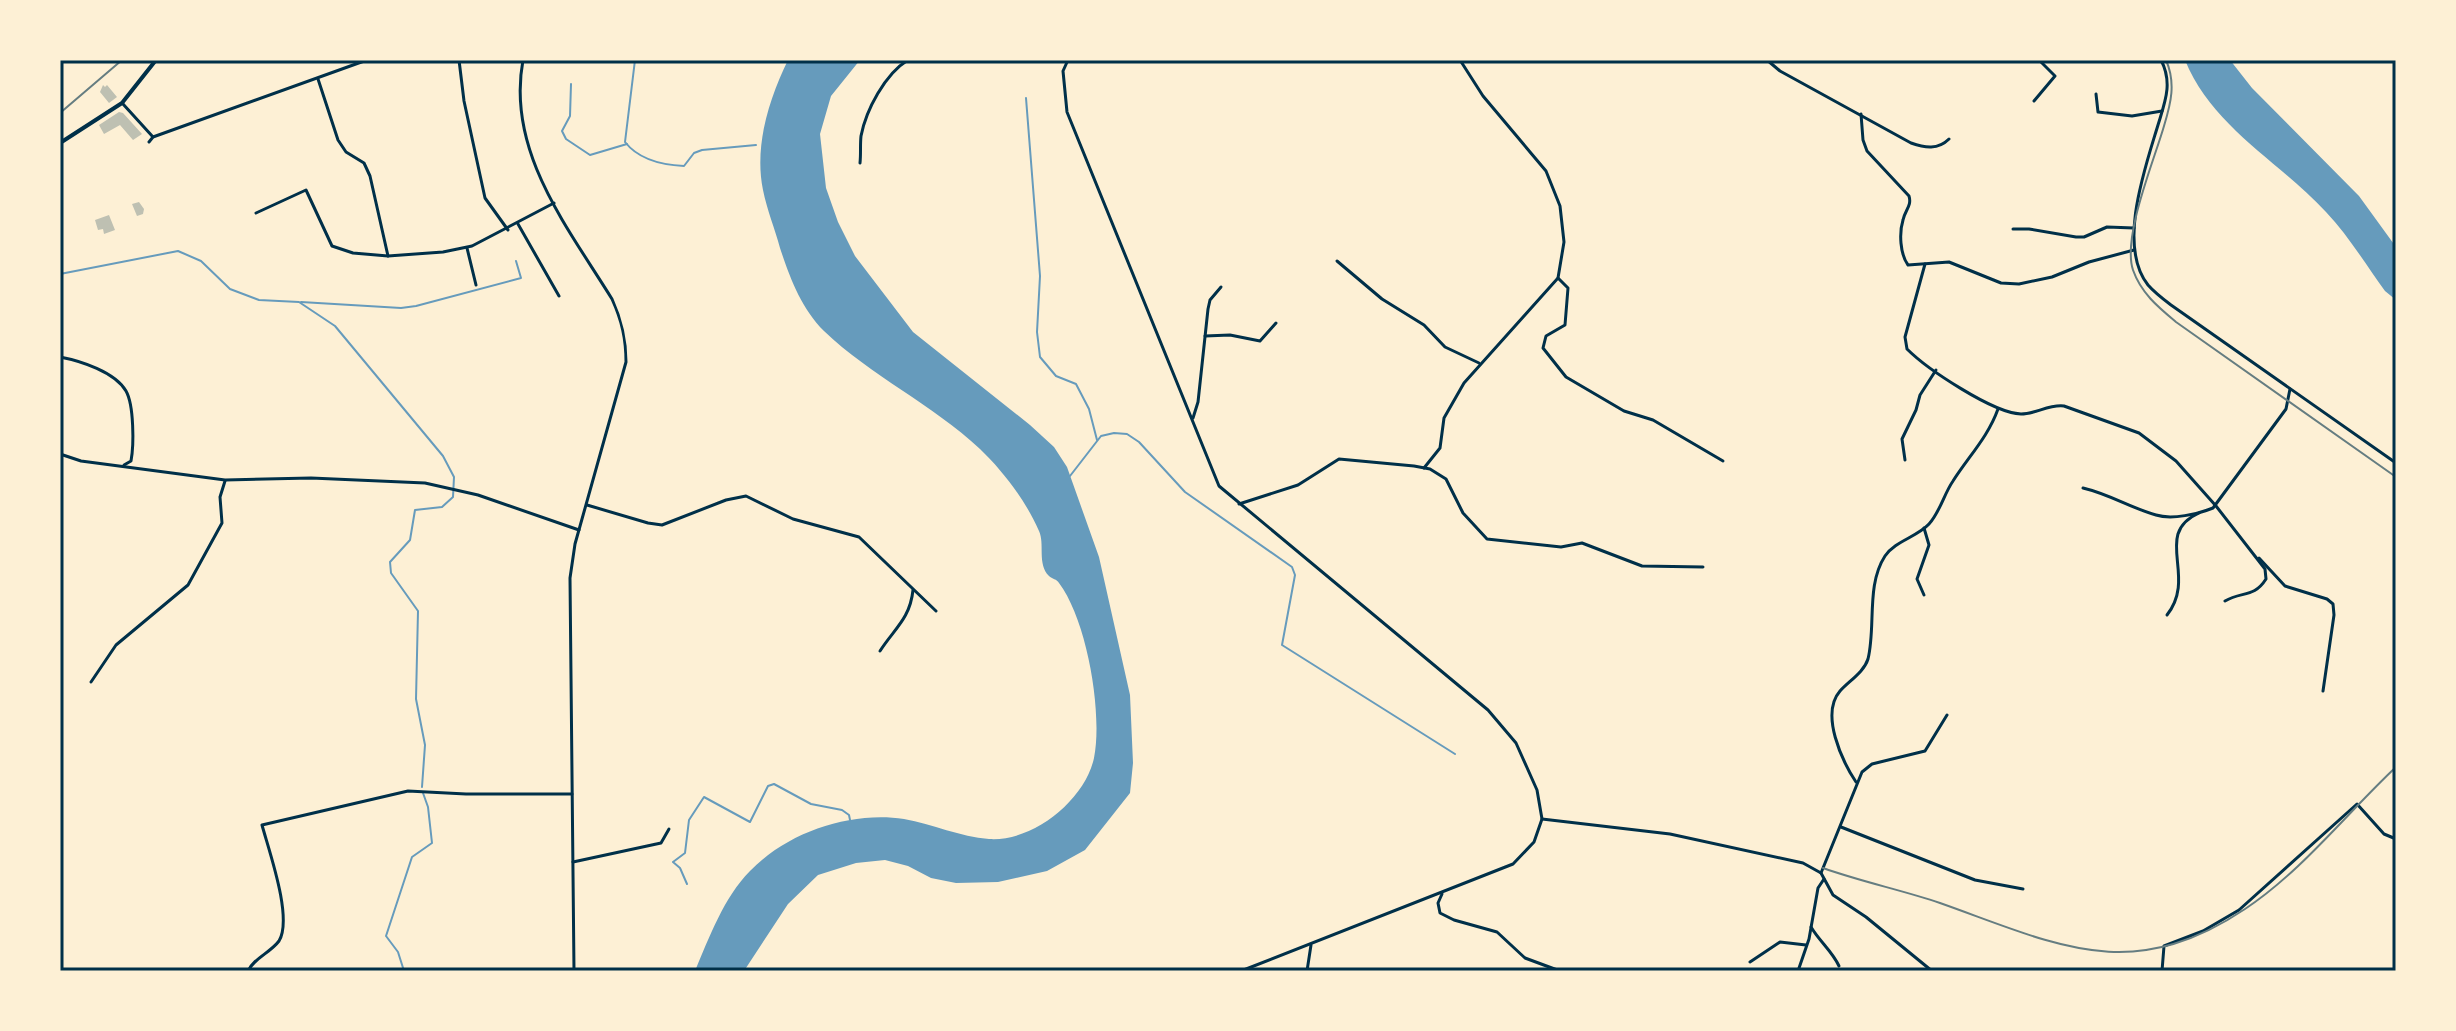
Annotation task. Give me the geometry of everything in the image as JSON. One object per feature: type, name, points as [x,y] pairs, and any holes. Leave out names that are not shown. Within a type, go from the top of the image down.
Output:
[{"type":"main road","points":[[60,143],[122,103],[156,60]]},
{"type":"street","points":[[149,142],[153,137],[367,60]]},
{"type":"street","points":[[459,60],[464,101],[485,198],[508,230]]},
{"type":"street","points":[[523,60],[519,92],[533,164],[612,299],[625,334],[626,362],[579,530],[569,591],[574,971]]},
{"type":"street","points":[[860,163],[861,137],[869,113],[890,74],[908,60]]},
{"type":"street","points":[[1068,60],[1063,71],[1067,112],[1219,486],[1502,725],[1516,743],[1535,784],[1542,819],[1534,842],[1513,864],[1241,971]]},
{"type":"street","points":[[1424,468],[1440,448],[1444,418],[1449,407],[1479,363],[1558,278],[1564,242],[1560,206],[1546,171],[1483,96],[1460,60]]},
{"type":"street","points":[[1767,60],[1780,71],[1923,147],[1940,146],[1949,139]]},
{"type":"street","points":[[2034,101],[2055,76],[2039,60]]},
{"type":"street","points":[[2161,60],[2168,84],[2145,167],[2135,228],[2134,250],[2141,273],[2159,296],[2396,463]]},
{"type":"street","points":[[318,78],[338,140],[346,152],[364,163],[370,176],[388,256]]},
{"type":"street","points":[[2096,94],[2098,112],[2132,116],[2162,111]]},
{"type":"street","points":[[122,103],[153,137]]},
{"type":"street","points":[[1861,114],[1867,151],[1909,196],[1911,202],[1902,224],[1904,260],[1910,266],[1957,263],[2001,283],[2019,284],[2052,277],[2089,262],[2134,250]]},
{"type":"street","points":[[256,213],[306,190],[332,246],[353,253],[407,257],[467,248],[508,230],[554,203]]},
{"type":"street","points":[[518,224],[559,296]]},
{"type":"street","points":[[2013,229],[2084,237],[2107,227],[2135,228]]},
{"type":"street","points":[[467,248],[476,285]]},
{"type":"street","points":[[1337,261],[1382,299],[1424,325],[1445,347],[1479,363]]},
{"type":"street","points":[[1925,264],[1905,346],[1910,352],[1955,385],[1998,409],[2022,414],[2064,406],[2133,430],[2183,466],[2265,569],[2266,579],[2261,587],[2253,593],[2225,601]]},
{"type":"street","points":[[1558,278],[1568,288],[1565,325],[1546,336],[1543,343],[1557,370],[1595,397],[1653,420],[1723,461]]},
{"type":"street","points":[[1192,419],[1198,402],[1210,300],[1221,287]]},
{"type":"street","points":[[1204,336],[1230,335],[1260,341],[1276,323]]},
{"type":"street","points":[[60,357],[75,359],[125,388],[129,398],[132,456],[129,463],[121,466]]},
{"type":"street","points":[[1905,460],[1902,439],[1920,395],[1936,370]]},
{"type":"street","points":[[2167,615],[2176,603],[2181,578],[2176,554],[2178,529],[2187,518],[2216,506],[2286,409],[2290,389]]},
{"type":"street","points":[[1856,782],[1838,752],[1834,730],[1835,698],[1867,662],[1873,599],[1880,565],[1886,554],[1933,519],[1951,483],[1986,436],[1998,409]]},
{"type":"street","points":[[60,454],[81,461],[225,480],[405,480],[459,490],[579,530]]},
{"type":"street","points":[[1239,504],[1298,485],[1339,459],[1424,468],[1446,479],[1463,513],[1487,539],[1561,547],[1582,543],[1642,566],[1703,567]]},
{"type":"street","points":[[91,682],[116,645],[188,585],[222,523],[220,497],[225,480]]},
{"type":"street","points":[[2083,488],[2165,517],[2202,511]]},
{"type":"street","points":[[587,505],[662,525],[726,500],[746,496],[793,519],[859,537],[936,611]]},
{"type":"street","points":[[1924,528],[1929,545],[1917,579],[1924,595]]},
{"type":"street","points":[[2256,556],[2285,586],[2327,599],[2333,604],[2323,691]]},
{"type":"street","points":[[880,651],[904,622],[912,604],[913,590]]},
{"type":"street","points":[[1821,873],[1856,782],[1872,764],[1925,751],[1947,715]]},
{"type":"street","points":[[248,971],[251,964],[269,953],[278,941],[284,922],[262,825],[408,791],[572,794]]},
{"type":"street","points":[[2162,971],[2164,946],[2203,931],[2239,910],[2357,804],[2384,834],[2396,839]]},
{"type":"street","points":[[1542,819],[1683,836],[1803,863],[1821,873],[1833,895],[1866,917],[1932,971]]},
{"type":"street","points":[[1841,827],[1983,883],[2023,889]]},
{"type":"street","points":[[573,862],[661,843],[669,829]]},
{"type":"street","points":[[1798,971],[1818,888],[1824,879]]},
{"type":"street","points":[[1443,892],[1438,903],[1440,913],[1497,932],[1525,958],[1560,971]]},
{"type":"street","points":[[1811,927],[1833,953],[1839,966]]},
{"type":"street","points":[[1750,962],[1780,942],[1806,945]]},
{"type":"street","points":[[1307,971],[1311,945]]},
{"type":"water","points":[[788,60],[860,60],[831,96],[820,134],[826,188],[855,256],[913,332],[1030,425],[1054,447],[1067,467],[1099,557],[1130,695],[1133,763],[1130,793],[1085,850],[1047,871],[998,882],[956,883],[931,878],[908,866],[885,860],[856,863],[818,875],[788,904],[744,971],[695,971],[732,893],[750,871],[782,845],[821,827],[883,817],[989,839],[1023,834],[1055,815],[1080,789],[1089,774],[1096,739],[1094,693],[1078,620],[1059,583],[1045,571],[1039,531],[1021,498],[980,449],[942,418],[861,362],[824,331],[797,292],[769,212],[760,157],[765,123]]},
{"type":"water","points":[[2185,60],[2230,60],[2252,88],[2359,196],[2396,247],[2396,300],[2385,291],[2326,212],[2212,105]]},
{"type":"building","points":[[103,85],[107,85],[117,97],[109,103],[100,92]]},
{"type":"building","points":[[119,112],[142,134],[133,140],[120,125],[104,134],[99,125]]},
{"type":"building","points":[[139,202],[144,209],[143,214],[137,216],[132,204]]},
{"type":"building","points":[[109,215],[115,230],[104,234],[103,229],[98,230],[95,220]]},
{"type":"waterway","points":[[635,60],[625,142],[637,153],[659,163],[684,166],[694,153],[702,150],[756,145]]},
{"type":"waterway","points":[[571,84],[570,116],[562,131],[566,139],[590,155],[627,144]]},
{"type":"waterway","points":[[1026,98],[1040,276],[1037,332],[1040,357],[1056,376],[1076,384],[1089,409],[1097,440]]},
{"type":"waterway","points":[[60,274],[178,251],[201,261],[230,289],[259,300],[299,302],[335,326],[443,456],[454,477],[453,497],[442,507],[415,510],[410,540],[390,562],[391,573],[418,611],[416,699],[425,745],[422,787]]},
{"type":"waterway","points":[[301,302],[401,308],[416,306],[521,278],[516,261]]},
{"type":"waterway","points":[[1070,476],[1101,436],[1127,434],[1139,442],[1185,492],[1292,567],[1295,575],[1282,645],[1455,754]]},
{"type":"waterway","points":[[687,884],[680,868],[673,862],[685,853],[689,820],[704,797],[750,822],[768,786],[774,784],[811,804],[842,810],[850,820]]},
{"type":"waterway","points":[[404,971],[398,952],[386,936],[412,857],[432,843],[428,807],[423,793]]},
{"type":"railway","points":[[60,113],[122,60]]},
{"type":"railway","points":[[2166,60],[2172,85],[2170,101],[2135,219],[2131,256],[2136,278],[2151,299],[2176,322],[2396,477]]},
{"type":"railway","points":[[1823,868],[1926,898],[2057,943],[2093,950],[2129,952],[2165,946],[2204,933],[2266,894],[2305,860],[2396,767]]}]
